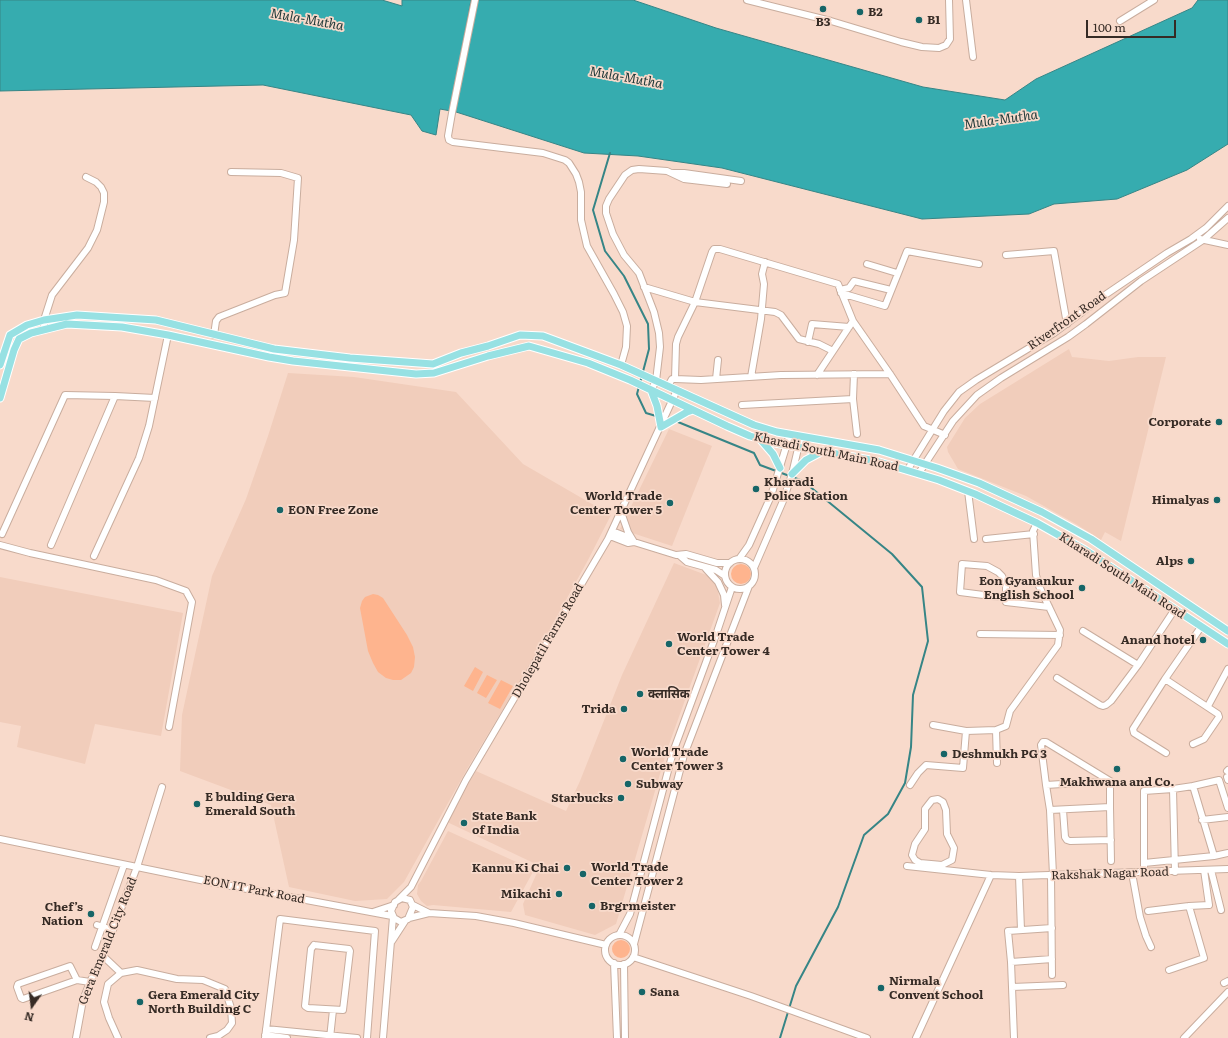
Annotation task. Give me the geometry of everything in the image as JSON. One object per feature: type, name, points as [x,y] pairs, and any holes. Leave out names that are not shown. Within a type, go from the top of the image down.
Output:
[{"type":"main road","name":"Kharadi South Main Road","points":[[0,365],[10,335],[27,326],[44,320],[77,315],[156,320],[268,348],[350,358],[433,364],[461,353],[520,335],[543,336],[621,365],[754,425],[790,434],[879,450],[914,460],[979,483],[1042,512],[1069,527],[1114,555],[1228,631]]},
{"type":"main road","name":"Kharadi South Main Road","points":[[0,398],[4,389],[12,356],[19,339],[31,333],[67,324],[122,327],[168,335],[269,357],[416,374],[434,373],[488,356],[529,346],[588,363],[633,381],[727,426],[759,438],[787,445],[876,460],[919,473],[968,491],[1036,523],[1085,550],[1228,644]]},
{"type":"main road","points":[[313,363],[314,354]]},
{"type":"main road","points":[[633,381],[637,372]]},
{"type":"main road","points":[[648,388],[657,406],[661,426],[686,412],[693,410]]},
{"type":"main road","points":[[759,438],[773,454],[780,469]]},
{"type":"main road","points":[[792,475],[806,460],[824,451]]},
{"type":"street","points":[[475,0],[448,136],[449,140],[453,142],[543,153],[565,160],[569,163],[579,182],[581,192],[581,220],[587,246],[614,294],[623,312],[627,326],[626,347],[621,365]]},
{"type":"street","points":[[747,0],[831,21],[901,42],[922,47],[939,48],[946,45],[950,39],[949,0]]},
{"type":"street","points":[[966,0],[972,57]]},
{"type":"street","points":[[1120,21],[1154,0]]},
{"type":"street","points":[[648,388],[652,379],[660,347],[659,333],[654,312],[638,273],[618,245],[606,213],[606,206],[625,175],[632,170],[639,168],[656,169],[684,179],[728,184]]},
{"type":"street","points":[[214,335],[216,321],[219,317],[275,295],[285,293],[294,240],[298,178],[281,174],[230,172]]},
{"type":"street","points":[[673,174],[684,173],[741,181]]},
{"type":"street","points":[[44,330],[44,320],[52,295],[88,248],[97,230],[104,202],[104,193],[96,182],[86,178]]},
{"type":"street","name":"Riverfront Road","points":[[908,470],[944,412],[959,392],[976,380],[1054,333],[1124,282],[1191,239],[1206,228],[1228,206]]},
{"type":"street","name":"Riverfront Road","points":[[919,473],[953,421],[977,395],[1001,378],[1068,337],[1142,281],[1203,240],[1228,218]]},
{"type":"street","points":[[1191,239],[1228,245]]},
{"type":"street","points":[[675,379],[676,344],[678,337],[695,302],[712,252],[714,249],[720,249],[838,284],[853,321],[924,426],[944,436]]},
{"type":"street","points":[[841,292],[885,306],[907,251],[979,264]]},
{"type":"street","points":[[1006,255],[1054,251],[1067,324]]},
{"type":"street","points":[[751,377],[762,310],[764,284],[762,274],[765,262]]},
{"type":"street","points":[[867,264],[897,273]]},
{"type":"street","points":[[841,292],[849,288],[854,281],[891,290]]},
{"type":"street","points":[[644,287],[695,302],[775,312],[781,315],[799,338],[808,342],[819,344],[833,351]]},
{"type":"street","points":[[817,375],[853,321]]},
{"type":"street","points":[[808,342],[812,324],[849,327]]},
{"type":"street","points":[[94,556],[139,458],[149,426],[168,335]]},
{"type":"street","points":[[716,379],[718,360]]},
{"type":"street","points":[[854,374],[853,400],[857,434]]},
{"type":"street","points":[[668,386],[672,379],[716,379],[781,375],[890,374]]},
{"type":"street","name":"Dholepatil Farms Road","points":[[399,899],[411,887],[466,780],[611,533],[677,390]]},
{"type":"street","points":[[2,534],[65,395],[155,398]]},
{"type":"street","points":[[51,545],[115,396]]},
{"type":"street","points":[[742,405],[853,400]]},
{"type":"street","points":[[739,559],[749,545],[771,496],[790,434]]},
{"type":"street","points":[[634,944],[627,936],[619,935],[610,939],[606,945],[606,954],[609,960],[614,963],[624,964],[633,958],[635,951],[634,944],[684,756],[749,586],[754,579],[754,568],[792,475],[801,436]]},
{"type":"street","points":[[968,491],[974,539]]},
{"type":"street","points":[[621,512],[632,540]]},
{"type":"street","points":[[933,725],[966,731],[996,730],[1006,726],[1010,711],[1058,645],[1060,630],[1039,586],[1036,575],[1033,531],[1036,523]]},
{"type":"street","points":[[611,533],[628,543],[632,540],[679,556],[687,562],[716,570],[725,576],[732,587],[741,589],[749,586]]},
{"type":"street","points":[[986,539],[1034,534]]},
{"type":"street","points":[[0,545],[30,553],[156,580],[186,591],[192,602],[169,727]]},
{"type":"street","points":[[679,556],[686,554],[716,563],[730,563],[739,559],[744,559],[754,568]]},
{"type":"street","points":[[725,576],[726,569],[730,563]]},
{"type":"street","points":[[999,597],[960,592],[962,564],[987,566],[998,572],[1002,576],[1006,585],[1006,602],[1049,607]]},
{"type":"street","points":[[701,566],[709,571],[718,582],[724,595],[725,608]]},
{"type":"street","points":[[619,935],[630,914],[673,752],[732,587]]},
{"type":"street","points":[[1057,678],[1103,706],[1106,705],[1110,702],[1138,665],[1175,609]]},
{"type":"street","points":[[1166,753],[1134,733],[1133,729],[1165,678],[1201,627]]},
{"type":"street","points":[[1083,631],[1138,665]]},
{"type":"street","points":[[980,634],[1060,635]]},
{"type":"street","points":[[1208,706],[1228,669]]},
{"type":"street","points":[[1165,678],[1218,714],[1219,717],[1204,739],[1193,744]]},
{"type":"street","points":[[996,730],[997,763]]},
{"type":"street","points":[[910,786],[918,772],[926,766],[963,768],[966,731]]},
{"type":"street","points":[[1052,975],[1052,875],[1050,810],[1041,745],[1042,742],[1046,742],[1110,781]]},
{"type":"street","points":[[1144,872],[1144,791],[1173,789],[1219,780],[1228,808]]},
{"type":"street","points":[[1046,785],[1110,781]]},
{"type":"street","points":[[1110,781],[1111,861]]},
{"type":"street","points":[[1193,786],[1214,856]]},
{"type":"street","name":"Gera Emerald City Road","points":[[76,1038],[83,1000],[103,956],[137,867],[162,787]]},
{"type":"street","points":[[1173,789],[1175,872]]},
{"type":"street","points":[[907,866],[943,867],[952,860],[954,848],[947,834],[946,810],[943,802],[938,799],[932,800],[925,810],[925,829],[915,844],[912,855],[915,860],[920,863],[943,867]]},
{"type":"street","points":[[1050,810],[1110,807]]},
{"type":"street","points":[[1063,810],[1065,837],[1067,840],[1111,840]]},
{"type":"street","points":[[1202,820],[1228,817]]},
{"type":"street","name":"EON IT Park Road","points":[[0,839],[124,865],[392,916]]},
{"type":"street","points":[[1144,863],[1214,856],[1228,853]]},
{"type":"street","points":[[95,947],[100,926],[124,865]]},
{"type":"street","name":"Rakshak Nagar Road","points":[[943,867],[992,875],[1019,876],[1175,872],[1228,869]]},
{"type":"street","points":[[1148,911],[1209,905],[1208,870]]},
{"type":"street","points":[[1208,870],[1221,910]]},
{"type":"street","points":[[1132,873],[1140,917],[1146,936],[1152,947]]},
{"type":"street","points":[[916,1038],[992,875]]},
{"type":"street","points":[[1019,876],[1021,930]]},
{"type":"street","name":"Dholepatil Farms Road","points":[[411,887],[412,903]]},
{"type":"street","points":[[384,1038],[391,943],[391,911],[399,899],[405,898],[429,914]]},
{"type":"street","points":[[391,943],[413,910],[412,903]]},
{"type":"street","points":[[371,912],[394,905]]},
{"type":"street","points":[[1169,970],[1204,958],[1189,906]]},
{"type":"street","points":[[392,916],[399,922],[429,914],[476,916],[495,919],[606,945]]},
{"type":"street","points":[[266,1034],[280,919],[375,931],[367,1038]]},
{"type":"street","points":[[100,926],[113,930]]},
{"type":"street","points":[[1014,1038],[1011,962],[1008,931],[1052,928]]},
{"type":"street","points":[[314,945],[347,948],[350,951],[342,1010],[333,1010],[308,1008],[306,1006],[311,949],[314,945]]},
{"type":"street","points":[[103,956],[121,973]]},
{"type":"street","points":[[633,958],[751,996],[867,1038]]},
{"type":"street","points":[[1011,962],[1052,959]]},
{"type":"street","points":[[614,963],[617,1038]]},
{"type":"street","points":[[624,964],[625,1038]]},
{"type":"street","points":[[77,980],[70,966],[18,984],[17,987],[21,998],[23,999],[77,980],[90,982]]},
{"type":"street","points":[[118,1038],[104,1002],[108,984],[121,973],[137,970],[177,979],[203,980],[225,989],[231,1008],[232,1023],[227,1030],[218,1036],[210,1038]]},
{"type":"street","points":[[1012,987],[1064,985]]},
{"type":"street","points":[[1184,1038],[1228,992]]},
{"type":"street","points":[[330,1037],[333,1010]]},
{"type":"street","points":[[266,1034],[356,1038]]},
{"type":"street","points":[[266,1034],[287,1038]]},
{"type":"shaded area","points":[[1069,349],[1072,357],[1109,361],[1138,357],[1166,357],[1121,541],[1105,532],[1101,540],[1026,496],[958,469],[948,452],[947,447],[965,418],[980,404]]},
{"type":"shaded area","name":"EON Free Zone","points":[[288,373],[354,377],[456,392],[523,464],[611,515],[539,649],[467,769],[404,882],[387,899],[355,901],[289,887],[271,805],[180,771],[182,715],[212,576],[246,499]]},
{"type":"shaded area","points":[[669,429],[712,446],[672,546],[620,529]]},
{"type":"shaded area","points":[[674,563],[709,576],[717,587],[720,603],[667,750],[616,924],[595,935],[525,915],[523,904],[540,866],[445,821],[476,771],[566,811],[580,781],[622,675]]},
{"type":"shaded area","points":[[737,564],[745,564],[751,570],[751,578],[745,584],[737,584],[731,578],[731,570]]},
{"type":"shaded area","points":[[0,577],[183,613],[161,736],[95,724],[85,764],[17,747],[21,726],[0,722]]},
{"type":"shaded area","points":[[373,594],[383,598],[413,647],[415,657],[414,667],[411,673],[401,680],[386,678],[378,672],[368,651],[360,608],[365,597]]},
{"type":"shaded area","points":[[475,667],[483,672],[473,691],[464,686]]},
{"type":"shaded area","points":[[487,675],[497,680],[486,698],[477,693]]},
{"type":"shaded area","points":[[501,680],[513,686],[500,709],[488,703]]},
{"type":"shaded area","points":[[448,831],[534,870],[511,912],[433,905],[427,906],[421,901],[417,894],[418,885]]},
{"type":"shaded area","points":[[621,940],[627,943],[630,949],[627,955],[621,958],[615,955],[612,949],[615,943]]},
{"type":"water","name":"Mula-Mutha","points":[[0,0],[382,0],[402,6],[402,0],[471,0],[451,111],[440,109],[436,135],[422,131],[411,115],[263,85],[0,91]]},
{"type":"water","name":"Mula-Mutha","points":[[475,0],[633,0],[716,28],[923,87],[1005,100],[1036,79],[1192,8],[1198,0],[1228,0],[1228,144],[1187,170],[1117,199],[1054,204],[1029,214],[922,219],[722,168],[638,156],[584,153],[453,111]]},
{"type":"waterway","points":[[610,153],[593,210],[605,251],[624,276],[648,324],[649,349],[637,394],[646,413],[656,416]]},
{"type":"waterway","points":[[678,422],[754,453],[760,465],[803,481],[892,554],[922,587],[928,641],[913,695],[911,747],[905,783],[888,814],[864,835],[838,907],[796,986],[780,1038]]},
{"type":"place","name":"B3","points":[[823,9]]},
{"type":"place","name":"B2","points":[[860,12]]},
{"type":"place","name":"B1","points":[[919,20]]},
{"type":"place","name":"Corporate","points":[[1219,422]]},
{"type":"place","name":"Kharadi Police Station","points":[[756,489]]},
{"type":"place","name":"Himalyas","points":[[1217,500]]},
{"type":"place","name":"World Trade Center Tower 5","points":[[670,503]]},
{"type":"place","name":"EON Free Zone","points":[[280,510]]},
{"type":"place","name":"Alps","points":[[1191,561]]},
{"type":"place","name":"Eon Gyanankur English School","points":[[1082,588]]},
{"type":"place","name":"Anand hotel","points":[[1203,640]]},
{"type":"place","name":"World Trade Center Tower 4","points":[[669,644]]},
{"type":"place","name":"क्लासिक","points":[[640,694]]},
{"type":"place","name":"Trida","points":[[624,709]]},
{"type":"place","name":"Deshmukh PG 3","points":[[944,754]]},
{"type":"place","name":"World Trade Center Tower 3","points":[[623,759]]},
{"type":"place","name":"Makhwana and Co.","points":[[1117,769]]},
{"type":"place","name":"Subway","points":[[628,784]]},
{"type":"place","name":"Starbucks","points":[[621,798]]},
{"type":"place","name":"E bulding Gera Emerald South","points":[[197,804]]},
{"type":"place","name":"State Bank of India","points":[[464,823]]},
{"type":"place","name":"Kannu Ki Chai","points":[[567,868]]},
{"type":"place","name":"World Trade Center Tower 2","points":[[583,874]]},
{"type":"place","name":"Mikachi","points":[[559,894]]},
{"type":"place","name":"Brgrmeister","points":[[592,906]]},
{"type":"place","name":"Chef’s Nation","points":[[91,914]]},
{"type":"place","name":"Nirmala Convent School","points":[[881,988]]},
{"type":"place","name":"Sana","points":[[642,992]]},
{"type":"place","name":"Gera Emerald City North Building C","points":[[140,1002]]}]
